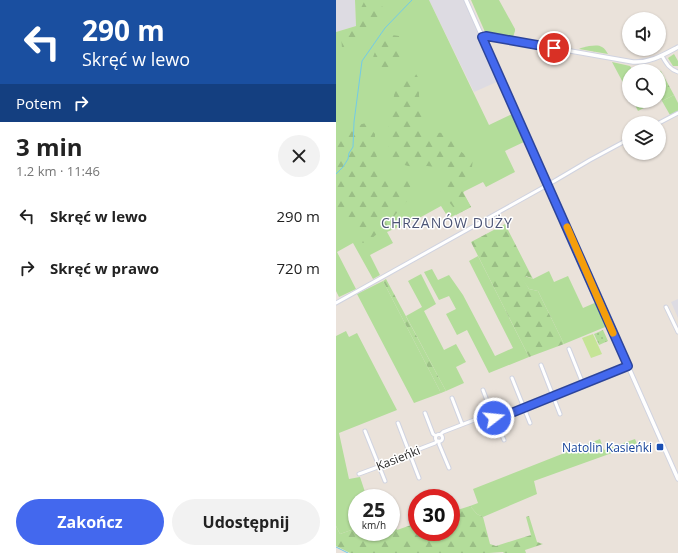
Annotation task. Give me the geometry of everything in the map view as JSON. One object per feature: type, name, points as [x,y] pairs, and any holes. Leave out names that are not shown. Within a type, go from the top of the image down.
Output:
[{"type":"street","points":[[466,0],[678,479]]},
{"type":"street","points":[[482,37],[486,36],[633,62],[649,61],[662,56],[667,65],[671,69],[678,72]]},
{"type":"street","points":[[666,54],[678,47]]},
{"type":"street","points":[[666,119],[678,113]]},
{"type":"street","points":[[336,303],[622,143]]},
{"type":"street","points":[[666,307],[678,332]]},
{"type":"street","points":[[569,349],[583,384]]},
{"type":"street","points":[[541,366],[560,414]]},
{"type":"street","points":[[487,416],[489,421],[492,421],[628,366]]},
{"type":"street","points":[[512,378],[530,423]]},
{"type":"street","points":[[483,390],[492,411],[491,414],[493,415],[504,440]]},
{"type":"street","points":[[452,398],[462,424]]},
{"type":"street","points":[[425,413],[449,468]]},
{"type":"street","points":[[436,436],[482,416],[491,414]]},
{"type":"street","points":[[398,423],[419,478]]},
{"type":"street","points":[[365,431],[385,481]]},
{"type":"street","points":[[438,441],[443,438],[441,434]]},
{"type":"street","name":"Kasieńki","points":[[359,474],[405,457],[409,453],[435,444],[438,441]]},
{"type":"shaded area","points":[[336,0],[355,0],[356,26],[336,32]]},
{"type":"shaded area","points":[[429,0],[464,0],[499,81],[474,92]]},
{"type":"shaded area","points":[[678,299],[678,318],[671,302]]},
{"type":"green space","points":[[355,0],[429,0],[489,125],[514,113],[526,141],[505,151],[515,172],[486,187],[483,182],[463,192],[471,207],[451,217],[449,212],[446,214],[441,206],[421,217],[387,232],[393,243],[370,255],[380,275],[373,279],[353,243],[337,252],[356,289],[339,297],[336,291],[336,32],[356,26]]},
{"type":"green space","points":[[365,0],[379,0],[383,8],[382,11],[371,28],[342,48],[341,36],[350,35],[350,31],[356,29],[356,18]]},
{"type":"green space","points":[[471,0],[499,0],[515,29],[513,37],[485,32]]},
{"type":"green space","points":[[392,35],[399,36],[403,44],[402,58],[388,68],[381,70],[373,61],[373,56],[383,42]]},
{"type":"green space","points":[[589,46],[600,46],[608,54],[579,49]]},
{"type":"green space","points":[[674,54],[678,61],[678,66],[673,66],[668,58]]},
{"type":"green space","points":[[612,62],[622,64],[622,81]]},
{"type":"green space","points":[[416,74],[419,81],[419,95],[424,108],[431,107],[435,110],[423,121],[424,126],[428,132],[448,135],[460,151],[468,156],[472,162],[472,178],[463,193],[471,207],[456,215],[453,207],[435,184],[434,179],[449,177],[449,174],[444,168],[408,166],[398,163],[392,158],[388,151],[388,129],[395,90],[411,76]]},
{"type":"green space","points":[[666,80],[674,95],[666,99]]},
{"type":"green space","points":[[674,95],[678,103],[678,111],[670,115],[666,108],[666,99]]},
{"type":"green space","points":[[636,108],[644,108],[638,111]]},
{"type":"green space","points":[[366,123],[375,134],[377,158],[382,174],[387,178],[408,181],[411,188],[408,200],[384,228],[371,239],[363,243],[357,239],[355,224],[346,220],[336,221],[336,135],[346,128]]},
{"type":"green space","points":[[505,224],[533,279],[526,276],[523,279],[529,289],[538,291],[564,344],[529,357],[471,242]]},
{"type":"green space","points":[[478,256],[529,357],[489,373],[467,330],[457,335],[446,314],[456,309],[449,296],[439,300],[424,272],[432,269],[438,280],[449,275],[463,295],[495,356],[513,348],[469,261]]},
{"type":"green space","points":[[549,271],[554,282],[568,276],[583,308],[599,301],[610,325],[564,344],[538,291],[529,289],[522,279],[525,276],[533,279]]},
{"type":"green space","points":[[421,274],[436,304],[424,311],[444,350],[456,344],[466,362],[456,367],[464,383],[446,391],[406,316],[422,307],[408,281]]},
{"type":"green space","points":[[386,279],[446,391],[441,393],[383,281]]},
{"type":"green space","points":[[383,281],[441,393],[414,403],[357,294]]},
{"type":"green space","points":[[603,330],[608,341],[599,345],[594,334]]},
{"type":"green space","points":[[346,331],[349,337],[357,333],[397,410],[339,433],[349,479],[360,477],[364,489],[348,489],[348,531],[340,534],[336,526],[336,336]]},
{"type":"green space","points":[[593,334],[602,354],[591,358],[582,338]]},
{"type":"green space","points":[[600,439],[604,450],[635,439],[637,444],[534,481],[537,494],[483,517],[477,514],[470,506],[478,503],[473,489]]},
{"type":"green space","points":[[470,506],[477,514],[483,517],[490,544],[496,546],[531,535],[526,517],[529,516],[537,542],[543,544],[525,550],[526,553],[350,553],[336,546],[336,526],[340,534],[348,531],[348,541],[400,541],[400,529],[408,526],[408,541],[460,541],[460,509]]},
{"type":"waterway","points":[[336,174],[343,167],[353,147],[354,122],[362,61],[385,28],[412,0]]},
{"type":"waterway","points":[[336,547],[348,553]]},
{"type":"slow traffic","points":[[567,227],[613,333]]},
{"type":"place","name":"Natolin Kasieńki","points":[[660,447]]},
{"type":"district","name":"CHRZANÓW DUŻY","points":[[447,222]]},
{"type":"route","points":[[494,418],[499,418],[628,366],[482,37],[486,36],[554,48]]}]
